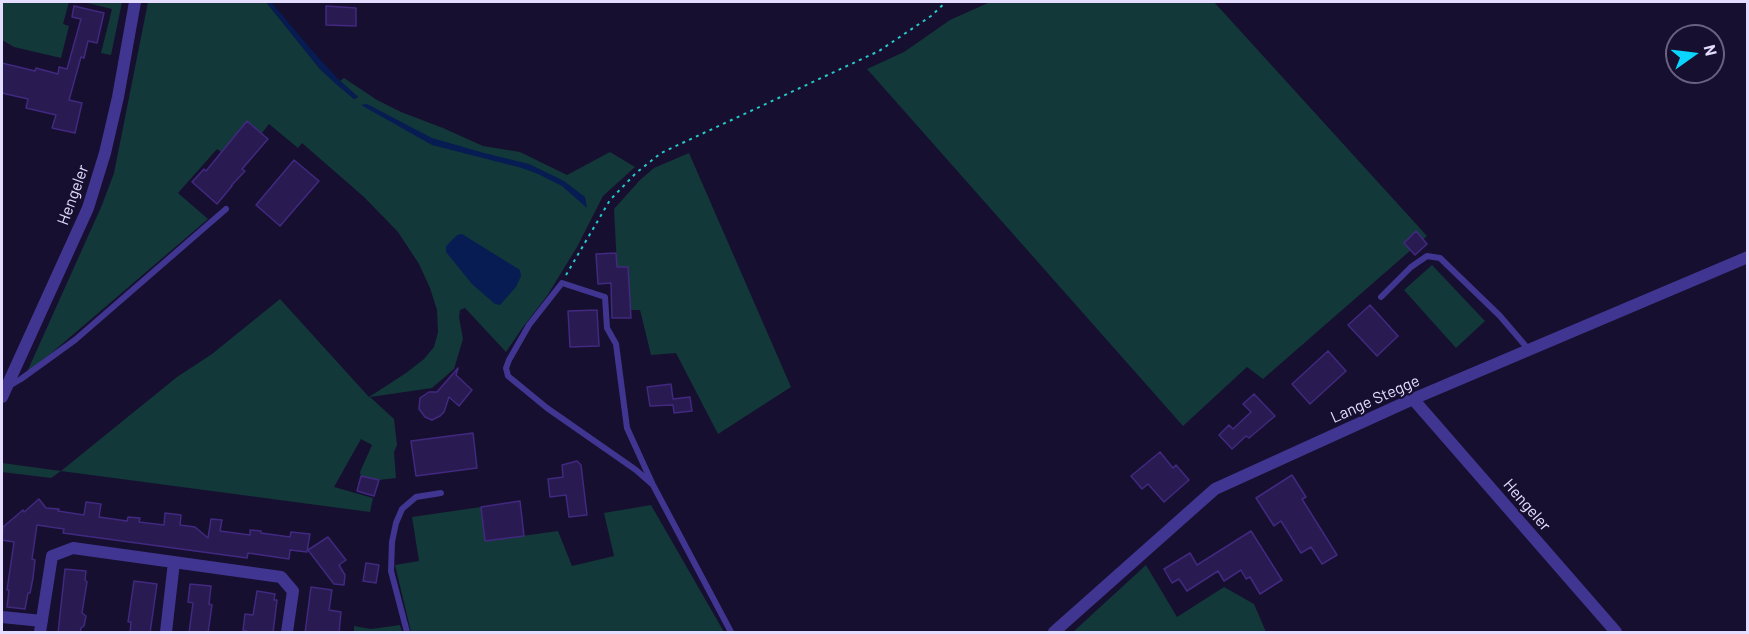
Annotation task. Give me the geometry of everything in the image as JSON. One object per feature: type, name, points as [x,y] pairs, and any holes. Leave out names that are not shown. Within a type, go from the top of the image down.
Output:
[{"type":"street","name":"Hengeler","points":[[3,390],[88,208],[105,153],[118,97],[135,2]]},
{"type":"street","name":"Lange Stegge","points":[[1054,633],[1215,489],[1413,399],[1748,257]]},
{"type":"street","name":"Hengeler","points":[[1413,399],[1616,633]]},
{"type":"street","points":[[2,617],[41,627],[52,556],[73,548],[281,577],[293,591],[287,633]]},
{"type":"street","points":[[166,633],[174,562]]},
{"type":"lane","points":[[3,390],[75,340],[226,208]]},
{"type":"lane","points":[[1381,297],[1411,267],[1427,256],[1440,258],[1500,316],[1530,350]]},
{"type":"lane","points":[[653,485],[636,470],[547,408],[508,376],[506,368],[509,360],[529,325],[562,283],[605,297],[607,328],[616,344],[627,428],[653,485],[731,633]]},
{"type":"lane","points":[[407,633],[392,571],[392,542],[396,523],[402,509],[416,497],[441,493]]},
{"type":"path","points":[[562,283],[610,200],[636,173],[661,153],[879,51],[931,16],[946,2]]},
{"type":"green space","points":[[2,2],[69,2],[63,24],[69,26],[61,58],[14,47],[2,40]]},
{"type":"green space","points":[[83,2],[122,2],[111,55],[101,53],[112,9]]},
{"type":"green space","points":[[148,2],[266,2],[320,69],[354,99],[358,97],[340,81],[344,78],[377,100],[401,112],[483,146],[520,152],[567,175],[610,152],[635,167],[603,196],[577,247],[547,296],[506,352],[465,308],[460,310],[463,339],[454,369],[432,388],[370,397],[394,419],[397,445],[394,452],[396,478],[379,480],[361,476],[360,472],[372,445],[361,439],[334,487],[373,498],[370,512],[61,471],[177,377],[212,354],[280,299],[369,397],[424,359],[434,347],[438,332],[437,310],[430,288],[419,264],[398,232],[364,197],[302,143],[298,148],[269,124],[262,133],[247,121],[221,152],[217,149],[178,193],[208,219],[27,372],[102,205],[114,173]]},
{"type":"green space","points":[[990,2],[1214,2],[1427,236],[1263,379],[1247,367],[1183,426],[867,69],[904,52],[950,20]]},
{"type":"green space","points":[[689,153],[791,387],[718,434],[676,353],[651,355],[640,310],[630,310],[628,267],[617,267],[614,209],[654,168]]},
{"type":"green space","points":[[1432,265],[1485,321],[1456,348],[1404,290]]},
{"type":"green space","points":[[2,463],[61,471],[51,478],[2,472]]},
{"type":"green space","points":[[651,505],[724,632],[411,632],[395,565],[419,561],[412,517],[481,507],[486,541],[558,531],[572,566],[614,556],[604,513]]},
{"type":"green space","points":[[1146,565],[1177,617],[1224,587],[1254,604],[1266,632],[1073,632]]},
{"type":"green space","points":[[400,625],[402,632],[354,632],[354,626],[371,629]]},
{"type":"water","points":[[266,2],[271,2],[316,55],[358,97],[354,99],[320,69]]},
{"type":"water","points":[[367,104],[432,138],[529,164],[564,181],[585,197],[587,208],[562,186],[538,174],[432,145],[361,105]]},
{"type":"water","points":[[462,234],[520,270],[521,276],[516,287],[500,305],[495,304],[472,284],[446,252],[446,246],[457,235]]},
{"type":"building","points":[[74,6],[104,13],[97,43],[88,41],[84,58],[81,57],[69,100],[82,103],[75,133],[52,128],[56,115],[26,108],[28,99],[2,93],[2,63],[58,74],[59,67],[67,69],[81,19],[72,17]]},
{"type":"building","points":[[326,6],[356,8],[356,26],[326,25]]},
{"type":"building","points":[[247,121],[268,139],[242,169],[245,171],[217,204],[192,182],[204,169],[206,171]]},
{"type":"building","points":[[294,160],[319,181],[280,226],[256,205]]},
{"type":"building","points":[[1416,231],[1427,244],[1415,255],[1404,243]]},
{"type":"building","points":[[616,253],[617,267],[628,267],[631,318],[612,318],[611,283],[598,284],[596,254]]},
{"type":"building","points":[[1370,305],[1398,336],[1377,356],[1348,325]]},
{"type":"building","points":[[597,310],[599,346],[570,347],[568,311]]},
{"type":"building","points":[[1328,351],[1346,371],[1310,404],[1292,384]]},
{"type":"building","points":[[458,368],[456,375],[472,390],[459,406],[449,397],[444,412],[440,416],[432,420],[425,417],[419,409],[420,398],[429,392],[437,392]]},
{"type":"building","points":[[671,384],[673,399],[690,397],[692,411],[674,413],[673,405],[650,406],[647,387]]},
{"type":"building","points":[[1254,394],[1275,416],[1232,449],[1219,435],[1229,425],[1233,429],[1251,412],[1243,404]]},
{"type":"building","points":[[473,433],[477,468],[416,476],[411,441]]},
{"type":"building","points":[[1160,452],[1173,468],[1176,465],[1189,480],[1164,502],[1148,484],[1142,489],[1131,476]]},
{"type":"building","points":[[577,461],[581,465],[587,515],[569,517],[566,495],[550,497],[548,479],[563,477],[562,465]]},
{"type":"building","points":[[1292,475],[1306,497],[1302,499],[1337,555],[1322,564],[1311,547],[1301,553],[1281,521],[1274,526],[1256,498]]},
{"type":"building","points":[[361,476],[379,480],[374,496],[357,491]]},
{"type":"building","points":[[39,499],[46,508],[84,515],[86,502],[101,504],[99,517],[127,521],[128,517],[140,518],[139,522],[164,525],[165,513],[181,515],[180,525],[195,527],[208,538],[211,519],[222,520],[220,531],[250,535],[250,530],[290,537],[291,532],[310,534],[307,552],[290,550],[289,559],[248,553],[247,558],[63,533],[64,529],[37,525],[32,559],[35,560],[33,578],[25,609],[7,607],[9,590],[7,590],[14,542],[2,540],[3,527]]},
{"type":"building","points":[[520,501],[524,536],[485,541],[481,507]]},
{"type":"building","points":[[1251,531],[1282,580],[1260,594],[1250,577],[1246,579],[1241,570],[1224,581],[1218,571],[1187,591],[1179,579],[1172,583],[1164,569],[1190,553],[1197,565]]},
{"type":"building","points":[[328,537],[346,560],[339,565],[345,575],[344,585],[334,584],[308,550]]},
{"type":"building","points":[[366,563],[379,565],[376,583],[363,581]]},
{"type":"building","points":[[65,569],[86,571],[85,580],[87,582],[82,613],[86,616],[80,633],[58,633]]},
{"type":"building","points":[[134,581],[157,584],[150,633],[130,633],[131,622],[128,622]]},
{"type":"building","points":[[190,584],[211,586],[209,604],[212,605],[208,633],[189,633],[193,603],[188,602]]},
{"type":"building","points":[[311,587],[332,590],[329,610],[341,612],[339,633],[305,633]]},
{"type":"building","points":[[257,591],[275,594],[274,600],[277,600],[273,633],[252,633],[243,630],[245,614],[253,615]]}]
